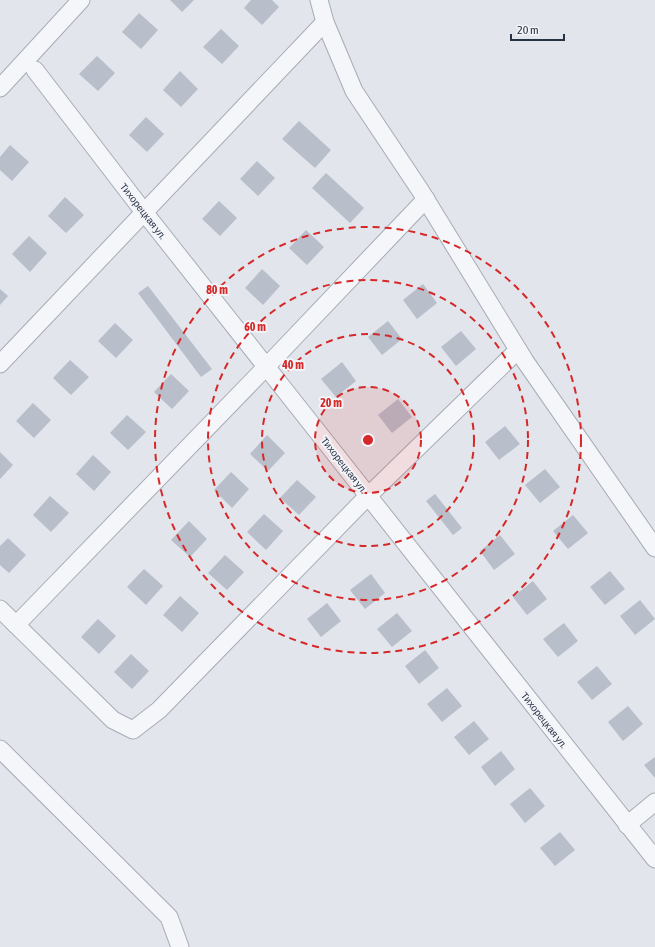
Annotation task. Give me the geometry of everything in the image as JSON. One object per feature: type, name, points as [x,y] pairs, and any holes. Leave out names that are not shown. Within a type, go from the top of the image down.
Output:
[{"type":"street","points":[[0,88],[81,0]]},
{"type":"street","points":[[319,0],[325,22],[354,91],[426,199],[518,350],[655,548]]},
{"type":"street","points":[[0,364],[325,22]]},
{"type":"street","name":"Тихорецкая ул.","points":[[35,70],[144,212],[655,859]]},
{"type":"street","points":[[16,625],[266,367],[426,199]]},
{"type":"street","points":[[0,609],[113,720],[133,730],[159,710],[368,496],[518,350]]},
{"type":"street","points":[[0,749],[169,917],[180,947]]},
{"type":"street","points":[[627,825],[655,802]]},
{"type":"building","points":[[170,0],[194,0],[182,12]]},
{"type":"building","points":[[251,0],[272,0],[279,7],[262,25],[244,8]]},
{"type":"building","points":[[139,13],[158,30],[141,49],[122,32]]},
{"type":"building","points":[[221,29],[239,46],[222,64],[203,47]]},
{"type":"building","points":[[97,56],[115,73],[98,91],[79,74]]},
{"type":"building","points":[[180,71],[198,89],[181,107],[163,90]]},
{"type":"building","points":[[146,117],[164,134],[147,152],[129,135]]},
{"type":"building","points":[[299,121],[331,150],[315,168],[282,139]]},
{"type":"building","points":[[10,145],[29,162],[12,181],[0,170],[0,157]]},
{"type":"building","points":[[257,161],[275,178],[258,196],[240,179]]},
{"type":"building","points":[[326,173],[364,208],[350,223],[312,188]]},
{"type":"building","points":[[65,197],[84,215],[66,233],[48,216]]},
{"type":"building","points":[[219,201],[237,218],[220,236],[202,219]]},
{"type":"building","points":[[306,230],[324,247],[307,265],[289,248]]},
{"type":"building","points":[[29,236],[47,253],[30,272],[12,254]]},
{"type":"building","points":[[262,269],[280,286],[263,305],[245,288]]},
{"type":"building","points":[[423,284],[437,303],[417,319],[403,300]]},
{"type":"building","points":[[148,286],[212,369],[201,377],[138,293]]},
{"type":"building","points":[[0,289],[8,296],[0,305]]},
{"type":"building","points":[[388,321],[402,339],[382,355],[368,337]]},
{"type":"building","points":[[115,323],[133,340],[116,358],[98,341]]},
{"type":"building","points":[[461,331],[476,349],[456,366],[441,347]]},
{"type":"building","points":[[70,360],[89,377],[71,395],[53,378]]},
{"type":"building","points":[[342,362],[356,381],[336,397],[321,379]]},
{"type":"building","points":[[171,374],[189,391],[172,409],[154,392]]},
{"type":"building","points":[[398,399],[412,417],[392,433],[378,415]]},
{"type":"building","points":[[33,403],[51,420],[34,438],[16,421]]},
{"type":"building","points":[[127,415],[146,432],[128,450],[110,433]]},
{"type":"building","points":[[505,426],[520,444],[499,460],[485,442]]},
{"type":"building","points":[[267,435],[285,453],[268,471],[250,454]]},
{"type":"building","points":[[0,452],[13,465],[0,479]]},
{"type":"building","points":[[93,455],[111,472],[94,491],[76,474]]},
{"type":"building","points":[[545,469],[560,487],[540,503],[525,485]]},
{"type":"building","points":[[231,472],[249,489],[232,508],[214,490]]},
{"type":"building","points":[[297,480],[316,497],[299,515],[280,498]]},
{"type":"building","points":[[435,494],[462,528],[453,535],[426,501]]},
{"type":"building","points":[[50,496],[69,513],[51,532],[33,515]]},
{"type":"building","points":[[264,514],[283,531],[266,550],[247,532]]},
{"type":"building","points":[[573,515],[588,533],[568,549],[553,531]]},
{"type":"building","points":[[189,521],[207,539],[190,557],[171,540]]},
{"type":"building","points":[[500,535],[515,554],[494,570],[480,551]]},
{"type":"building","points":[[8,538],[26,555],[9,573],[0,565],[0,546]]},
{"type":"building","points":[[225,555],[244,572],[227,590],[208,573]]},
{"type":"building","points":[[144,569],[163,586],[146,605],[127,587]]},
{"type":"building","points":[[610,571],[625,589],[605,605],[590,587]]},
{"type":"building","points":[[371,574],[385,593],[365,609],[350,590]]},
{"type":"building","points":[[533,581],[547,599],[527,615],[513,597]]},
{"type":"building","points":[[180,596],[199,613],[182,632],[163,615]]},
{"type":"building","points":[[640,600],[655,619],[635,635],[620,616]]},
{"type":"building","points":[[327,603],[341,621],[321,637],[307,619]]},
{"type":"building","points":[[397,613],[412,631],[392,647],[377,629]]},
{"type":"building","points":[[98,619],[116,636],[99,654],[81,637]]},
{"type":"building","points":[[564,623],[578,641],[558,657],[543,639]]},
{"type":"building","points":[[425,650],[439,668],[419,684],[405,666]]},
{"type":"building","points":[[131,654],[149,671],[132,689],[114,672]]},
{"type":"building","points":[[597,666],[612,684],[592,700],[577,682]]},
{"type":"building","points":[[447,688],[462,706],[442,722],[427,704]]},
{"type":"building","points":[[628,706],[643,724],[623,741],[608,722]]},
{"type":"building","points":[[474,721],[489,739],[469,755],[454,737]]},
{"type":"building","points":[[501,751],[515,769],[495,786],[481,767]]},
{"type":"building","points":[[655,757],[655,778],[644,765]]},
{"type":"building","points":[[530,788],[545,806],[525,823],[510,804]]},
{"type":"building","points":[[560,832],[575,850],[555,866],[540,848]]}]
